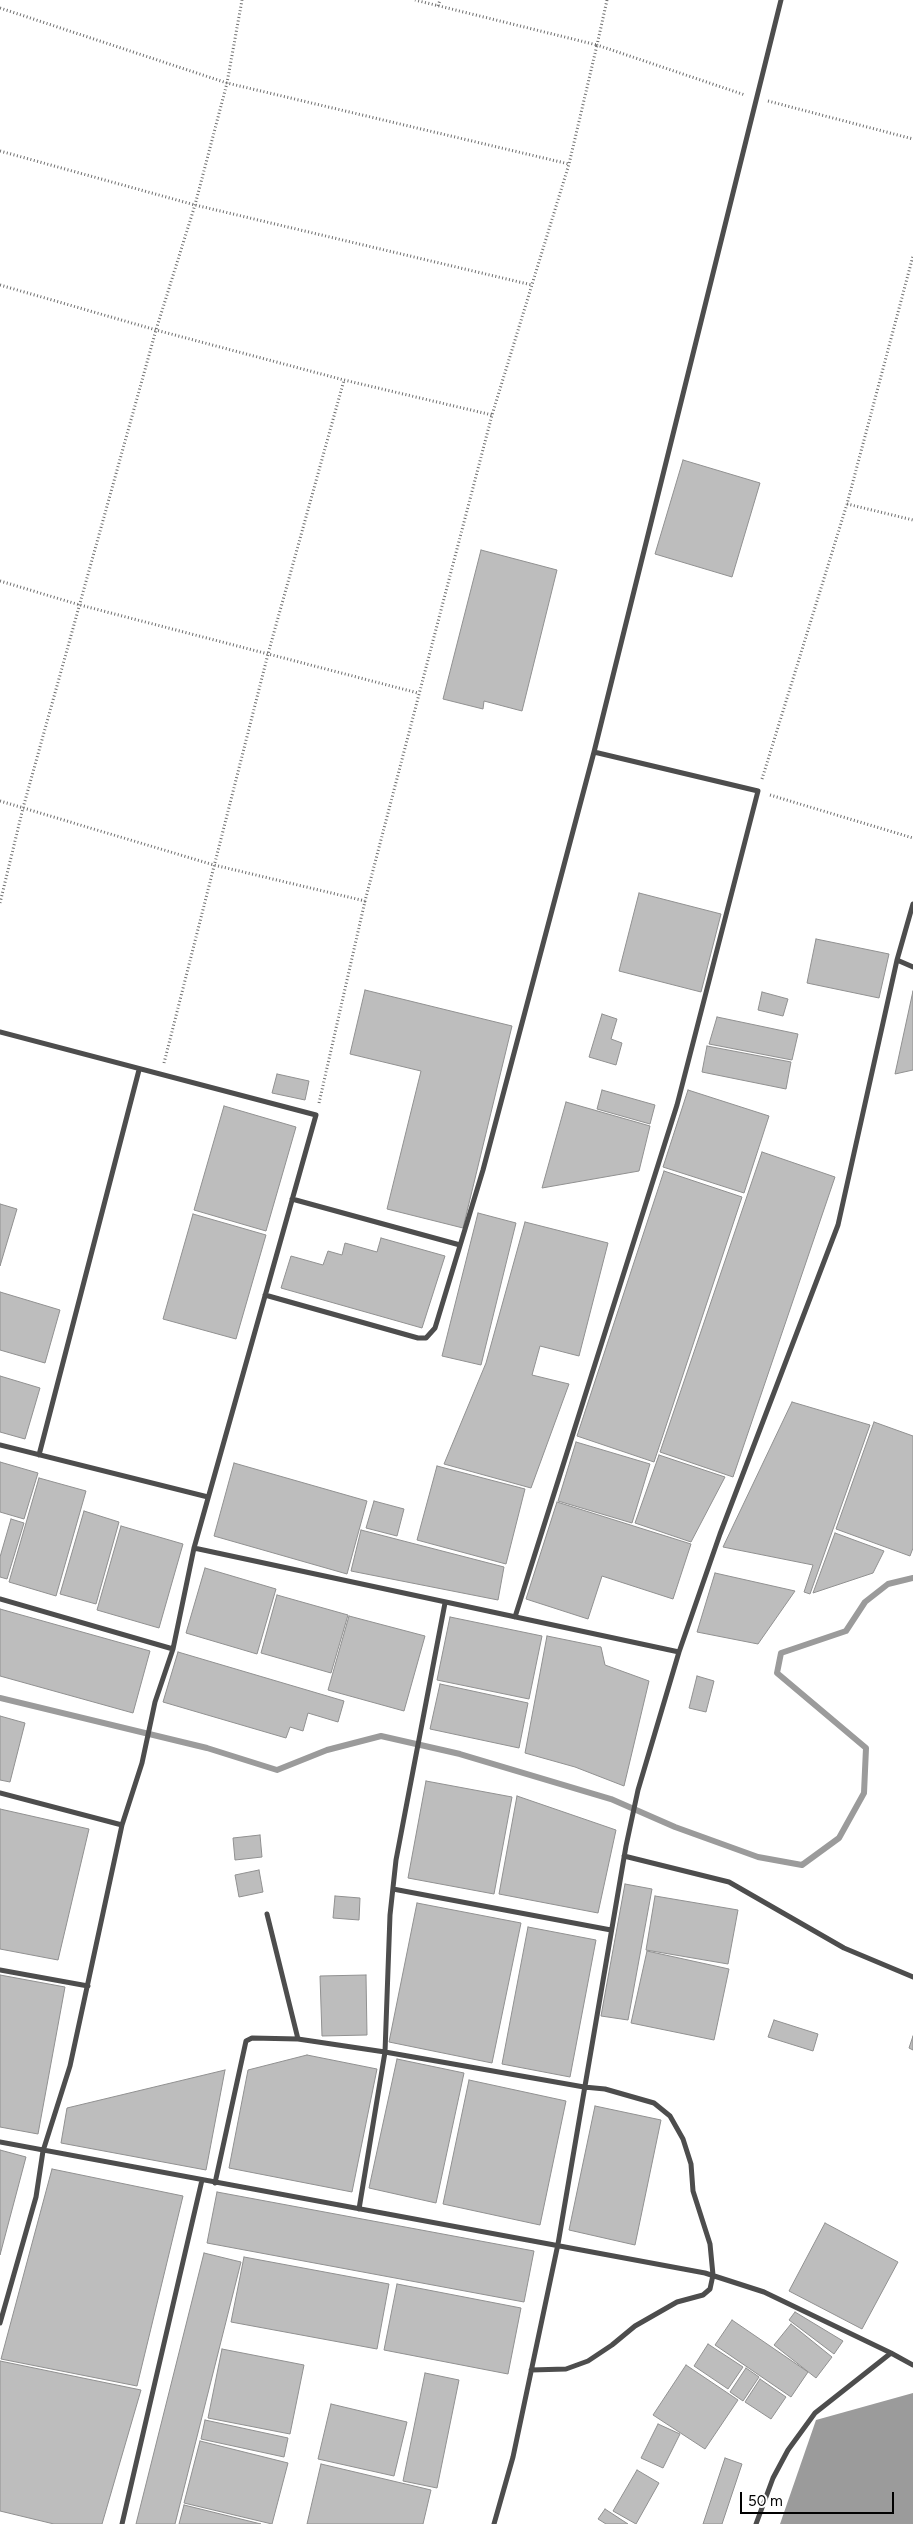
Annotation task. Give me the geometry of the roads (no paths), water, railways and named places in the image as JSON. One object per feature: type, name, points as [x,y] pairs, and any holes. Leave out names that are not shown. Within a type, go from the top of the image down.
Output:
[{"type":"street","points":[[265,1295],[418,1338],[426,1338],[435,1328],[483,1170],[594,752],[781,0]]},
{"type":"street","points":[[515,1617],[677,1105],[758,792],[594,752]]},
{"type":"street","points":[[494,2524],[512,2457],[558,2244],[624,1856],[638,1790],[680,1652],[726,1516],[838,1225],[897,960],[913,904]]},
{"type":"street","points":[[897,960],[913,967]]},
{"type":"street","points":[[0,1032],[316,1116],[194,1548],[173,1649],[155,1702],[142,1763],[122,1825],[70,2066],[43,2152],[36,2197],[0,2323]]},
{"type":"street","points":[[39,1455],[139,1070]]},
{"type":"street","points":[[292,1199],[460,1245]]},
{"type":"street","points":[[0,1445],[208,1497]]},
{"type":"street","points":[[194,1548],[680,1652]]},
{"type":"street","points":[[0,1599],[173,1649]]},
{"type":"street","points":[[359,2209],[385,2052],[393,1889],[413,1765],[445,1603]]},
{"type":"street","points":[[0,1793],[122,1825]]},
{"type":"street","points":[[624,1856],[729,1882],[844,1948],[913,1977]]},
{"type":"street","points":[[393,1889],[611,1930]]},
{"type":"street","points":[[267,1914],[298,2039]]},
{"type":"street","points":[[0,1970],[88,1986]]},
{"type":"street","points":[[215,2182],[246,2041],[252,2038],[298,2039],[385,2052],[584,2087],[605,2089],[633,2095],[654,2103],[670,2116],[683,2139],[691,2164],[693,2191],[710,2244],[713,2275],[710,2289],[703,2295],[677,2302],[635,2326],[612,2345],[588,2361],[566,2369],[531,2370]]},
{"type":"street","points":[[0,2142],[43,2152],[558,2244],[713,2275],[764,2292],[913,2365]]},
{"type":"street","points":[[122,2524],[202,2180]]},
{"type":"street","points":[[756,2524],[777,2471],[788,2450],[815,2413],[891,2353]]},
{"type":"waterway","points":[[0,1698],[207,1748],[277,1770],[327,1750],[381,1736],[460,1754],[611,1799],[675,1827],[758,1857],[802,1865],[839,1838],[864,1793],[866,1748],[777,1673],[781,1653],[846,1631],[865,1602],[888,1584],[913,1578]]}]
